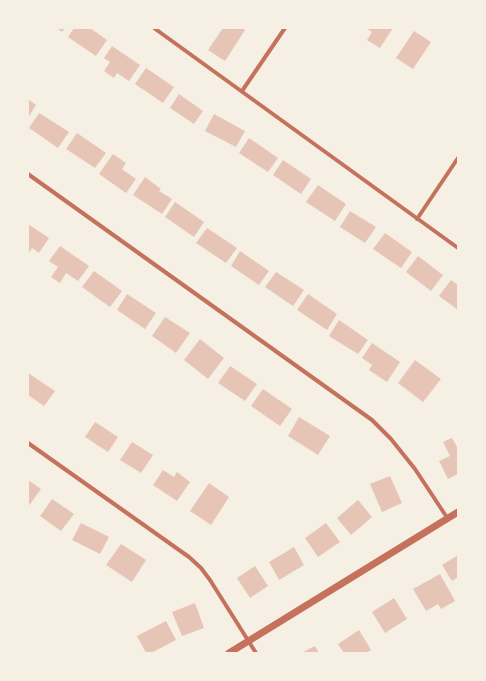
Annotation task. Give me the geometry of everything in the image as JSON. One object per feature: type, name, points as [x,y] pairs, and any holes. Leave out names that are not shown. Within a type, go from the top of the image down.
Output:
[{"type":"street","points":[[154,28],[458,248]]},
{"type":"street","points":[[242,91],[285,28]]},
{"type":"street","points":[[417,219],[458,158]]},
{"type":"street","points":[[28,174],[372,420],[391,439],[415,469],[448,518]]},
{"type":"street","points":[[28,443],[190,557],[210,580],[256,653]]},
{"type":"street","points":[[230,653],[458,512]]},
{"type":"building","points":[[57,28],[65,28],[62,32]]},
{"type":"building","points":[[74,28],[90,28],[107,40],[96,56],[68,37]]},
{"type":"building","points":[[223,28],[242,28],[245,30],[225,61],[208,50]]},
{"type":"building","points":[[366,28],[393,28],[380,48],[367,40],[372,32]]},
{"type":"building","points":[[414,31],[431,42],[413,69],[396,58]]},
{"type":"building","points":[[112,46],[140,65],[129,81],[117,73],[114,78],[104,71],[110,62],[104,58]]},
{"type":"building","points":[[146,68],[174,87],[163,103],[135,84]]},
{"type":"building","points":[[179,94],[203,111],[194,124],[170,108]]},
{"type":"building","points":[[28,99],[36,105],[28,118]]},
{"type":"building","points":[[39,113],[69,132],[58,148],[29,128]]},
{"type":"building","points":[[214,114],[245,131],[236,147],[205,131]]},
{"type":"building","points":[[77,133],[106,153],[95,168],[66,149]]},
{"type":"building","points":[[249,138],[278,158],[268,172],[239,153]]},
{"type":"building","points":[[113,154],[126,163],[122,169],[136,179],[126,193],[99,174]]},
{"type":"building","points":[[283,160],[311,179],[301,194],[273,175]]},
{"type":"building","points":[[145,177],[161,189],[159,191],[172,199],[162,214],[133,195]]},
{"type":"building","points":[[318,185],[346,204],[335,221],[306,202]]},
{"type":"building","points":[[175,202],[204,222],[194,237],[165,217]]},
{"type":"building","points":[[350,211],[376,227],[365,243],[340,227]]},
{"type":"building","points":[[28,224],[49,238],[39,253],[32,248],[28,254]]},
{"type":"building","points":[[207,228],[237,248],[226,263],[196,243]]},
{"type":"building","points":[[385,233],[412,252],[401,268],[373,249]]},
{"type":"building","points":[[60,246],[89,266],[78,281],[66,273],[60,283],[51,277],[58,267],[49,261]]},
{"type":"building","points":[[240,251],[269,271],[259,285],[231,266]]},
{"type":"building","points":[[418,256],[443,275],[431,291],[406,272]]},
{"type":"building","points":[[94,271],[122,291],[110,307],[82,287]]},
{"type":"building","points":[[276,272],[304,290],[293,306],[265,287]]},
{"type":"building","points":[[451,280],[458,285],[458,310],[439,296]]},
{"type":"building","points":[[127,294],[156,313],[145,329],[117,310]]},
{"type":"building","points":[[308,294],[337,314],[327,330],[297,310]]},
{"type":"building","points":[[165,317],[190,333],[176,353],[152,336]]},
{"type":"building","points":[[339,320],[368,340],[358,354],[329,336]]},
{"type":"building","points":[[200,339],[224,358],[208,379],[184,360]]},
{"type":"building","points":[[372,343],[400,362],[387,382],[369,370],[372,365],[362,358]]},
{"type":"building","points":[[415,360],[441,379],[423,402],[398,383]]},
{"type":"building","points":[[230,366],[257,384],[245,401],[218,383]]},
{"type":"building","points":[[28,373],[55,391],[44,406],[28,395]]},
{"type":"building","points":[[263,389],[292,409],[280,426],[251,406]]},
{"type":"building","points":[[299,417],[330,436],[318,455],[288,436]]},
{"type":"building","points":[[95,422],[118,437],[108,452],[85,437]]},
{"type":"building","points":[[452,438],[457,447],[458,446],[458,474],[448,479],[439,461],[450,456],[443,442]]},
{"type":"building","points":[[132,442],[153,455],[141,473],[120,460]]},
{"type":"building","points":[[163,470],[174,477],[177,472],[190,482],[177,501],[153,485]]},
{"type":"building","points":[[390,476],[402,503],[382,512],[370,484]]},
{"type":"building","points":[[28,480],[41,489],[28,507]]},
{"type":"building","points":[[209,483],[229,497],[211,525],[190,511]]},
{"type":"building","points":[[52,499],[74,514],[61,531],[40,516]]},
{"type":"building","points":[[358,500],[372,517],[351,535],[337,518]]},
{"type":"building","points":[[81,523],[109,537],[100,554],[72,540]]},
{"type":"building","points":[[326,523],[340,542],[318,557],[305,538]]},
{"type":"building","points":[[121,544],[146,560],[132,582],[106,565]]},
{"type":"building","points":[[294,547],[304,565],[279,580],[269,562]]},
{"type":"building","points":[[458,555],[458,577],[452,581],[442,565]]},
{"type":"building","points":[[255,566],[268,586],[250,598],[237,578]]},
{"type":"building","points":[[440,574],[455,601],[441,609],[438,604],[426,611],[413,589]]},
{"type":"building","points":[[394,598],[407,619],[385,633],[372,612]]},
{"type":"building","points":[[195,603],[204,628],[182,636],[172,612]]},
{"type":"building","points":[[166,621],[176,640],[151,653],[146,653],[137,636]]},
{"type":"building","points":[[359,630],[371,650],[366,653],[344,653],[338,644]]},
{"type":"building","points":[[315,646],[319,653],[301,653]]}]
